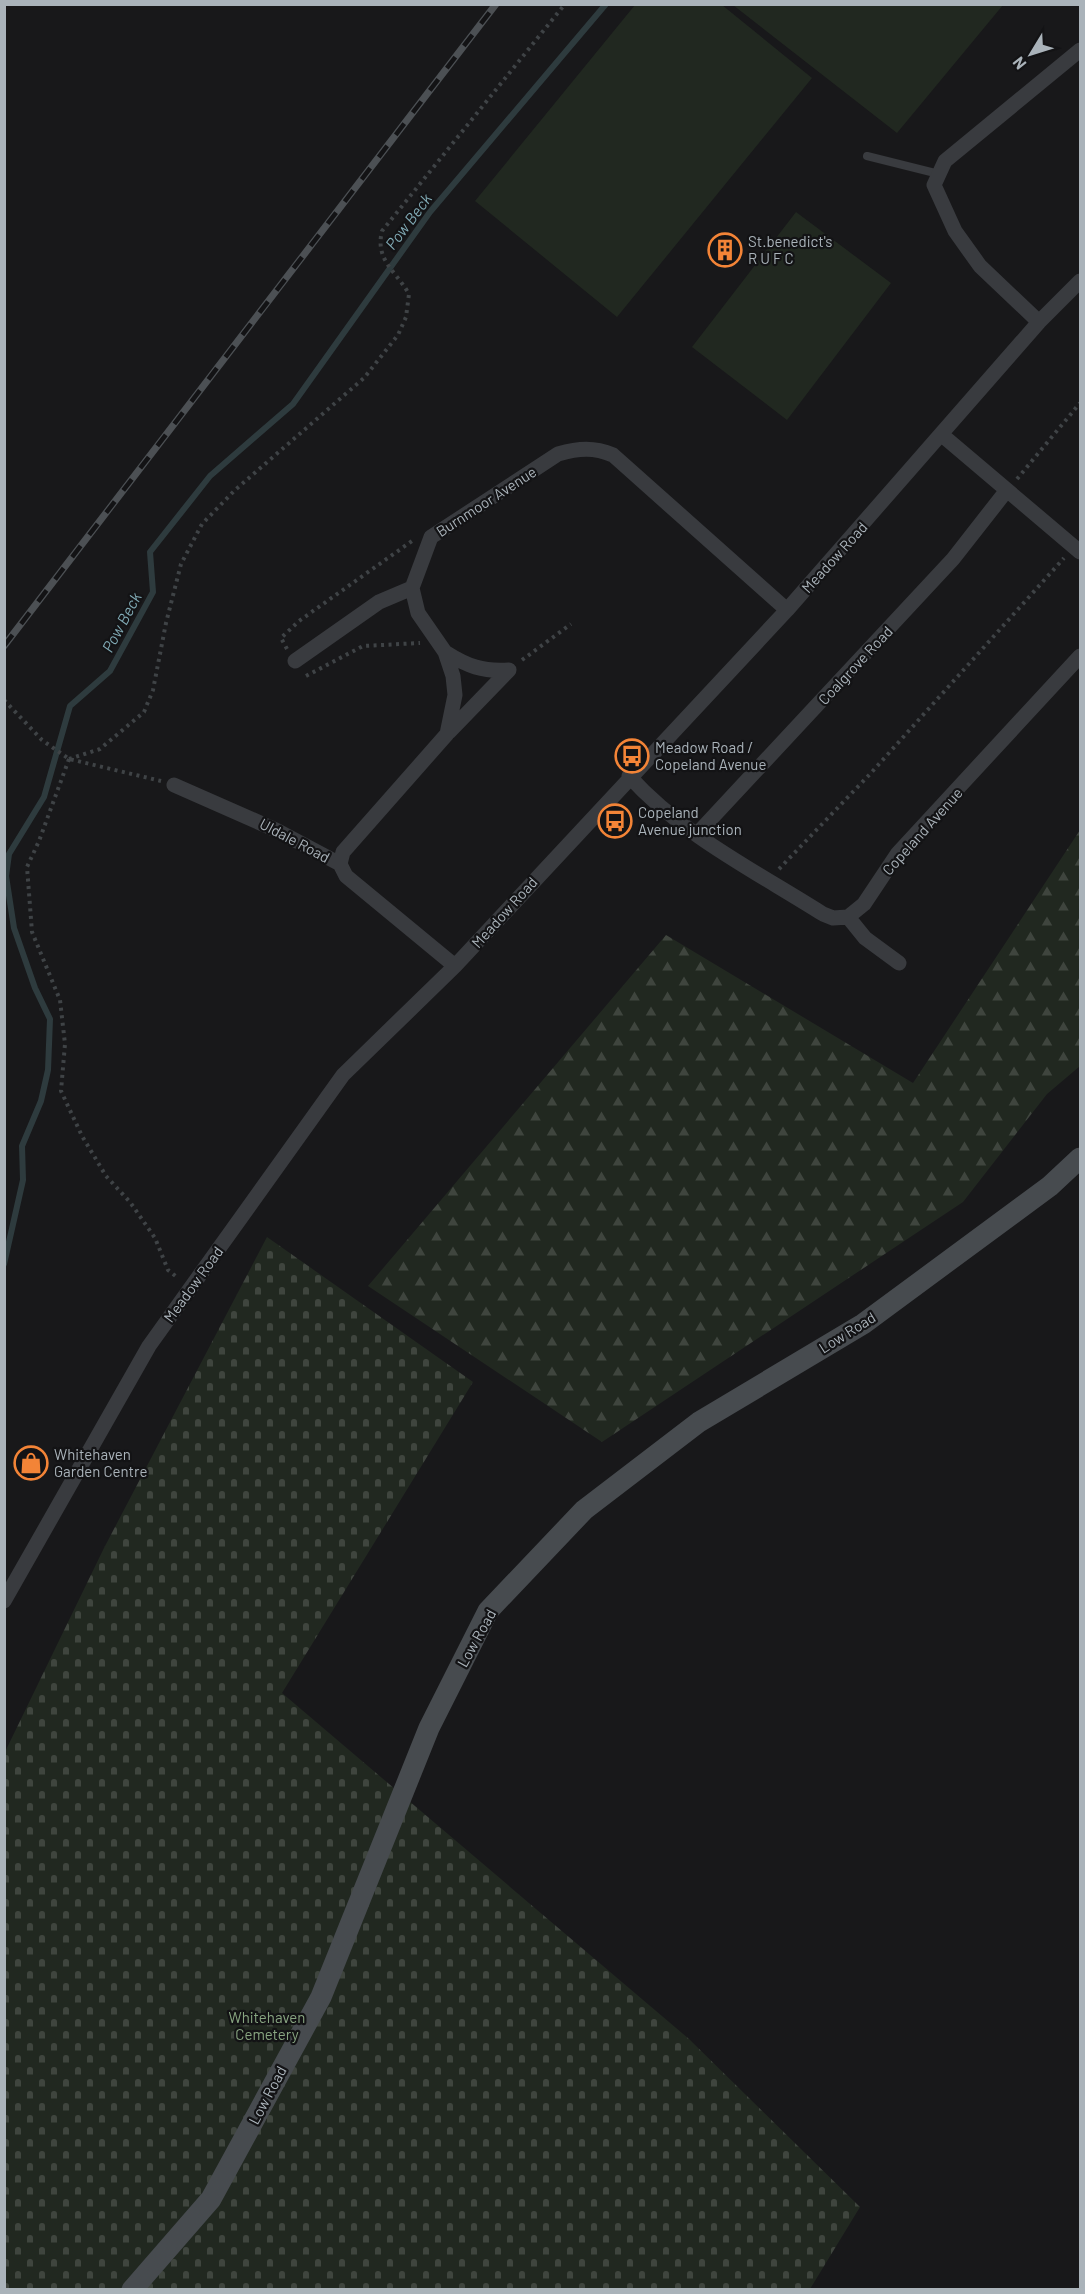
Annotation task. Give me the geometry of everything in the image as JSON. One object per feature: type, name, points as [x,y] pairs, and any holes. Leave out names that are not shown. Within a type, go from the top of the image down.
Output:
[{"type":"main road","name":"Low Road","points":[[132,2289],[211,2199],[321,1997],[429,1728],[488,1611],[584,1510],[699,1422],[863,1324],[1050,1186],[1080,1158]]},
{"type":"street","points":[[1039,322],[980,266],[955,231],[934,185],[945,161],[1080,50]]},
{"type":"street","name":"Meadow Road","points":[[4,1601],[149,1346],[344,1075],[455,966],[629,776],[787,610],[1039,322],[1080,281]]},
{"type":"street","points":[[942,435],[1006,492],[1078,548]]},
{"type":"street","name":"Burnmoor Avenue","points":[[412,588],[431,537],[558,453],[579,448],[598,448],[613,455],[787,610]]},
{"type":"street","name":"Coalgrove Road","points":[[697,834],[953,559],[1006,492]]},
{"type":"street","points":[[295,661],[379,602],[412,588],[418,613],[442,647],[453,676],[455,695],[447,734]]},
{"type":"street","points":[[442,647],[469,667],[489,672],[509,670]]},
{"type":"street","name":"Copeland Avenue","points":[[848,917],[864,904],[898,853],[1080,656]]},
{"type":"street","points":[[340,864],[343,852],[447,734],[509,670]]},
{"type":"street","points":[[629,776],[661,809],[697,834],[823,914],[833,918],[848,917],[865,938],[899,963]]},
{"type":"street","name":"Uldale Road","points":[[174,785],[257,820],[340,864],[346,876],[455,966]]},
{"type":"lane","points":[[867,156],[939,174]]},
{"type":"path","points":[[69,759],[100,748],[144,712],[153,690],[166,623],[181,564],[202,524],[235,490],[370,370],[398,335],[406,317],[409,294],[387,264],[378,247],[382,231],[565,4]]},
{"type":"path","points":[[1006,492],[1080,403]]},
{"type":"path","points":[[437,533],[423,532],[299,621],[281,638],[304,677],[363,646],[442,647]]},
{"type":"path","points":[[768,880],[871,773],[1078,548]]},
{"type":"path","points":[[509,670],[572,624]]},
{"type":"path","points":[[4,700],[42,740],[69,759],[174,785]]},
{"type":"path","points":[[69,759],[27,867],[32,932],[60,1000],[65,1044],[61,1091],[82,1136],[106,1176],[130,1202],[155,1238],[168,1270],[191,1288]]},
{"type":"green space","points":[[635,5],[722,5],[812,78],[617,317],[475,201]]},
{"type":"green space","points":[[733,5],[1003,5],[897,133]]},
{"type":"green space","points":[[796,212],[891,283],[787,420],[692,347]]},
{"type":"green space","points":[[1080,830],[1080,1066],[1047,1094],[963,1202],[602,1442],[368,1286],[666,935],[913,1083]]},
{"type":"green space","name":"Whitehaven Cemetery","points":[[267,1237],[473,1382],[282,1693],[689,2039],[860,2207],[810,2289],[5,2289],[4,1754],[104,1548]]},
{"type":"waterway","name":"Pow Beck","points":[[4,1264],[23,1180],[22,1146],[41,1101],[48,1070],[50,1019],[35,988],[14,928],[6,876],[9,854],[44,797],[70,706],[110,671],[153,592],[150,552],[210,476],[293,404],[430,212],[606,4]]},
{"type":"railway","points":[[4,646],[496,4]]},
{"type":"place","name":"St.benedict's R U F C","points":[[725,250]]},
{"type":"place","name":"Meadow Road / Copeland Avenue","points":[[632,756]]},
{"type":"place","name":"Copeland Avenue junction","points":[[615,821]]},
{"type":"place","name":"Whitehaven Garden Centre","points":[[31,1463]]}]
